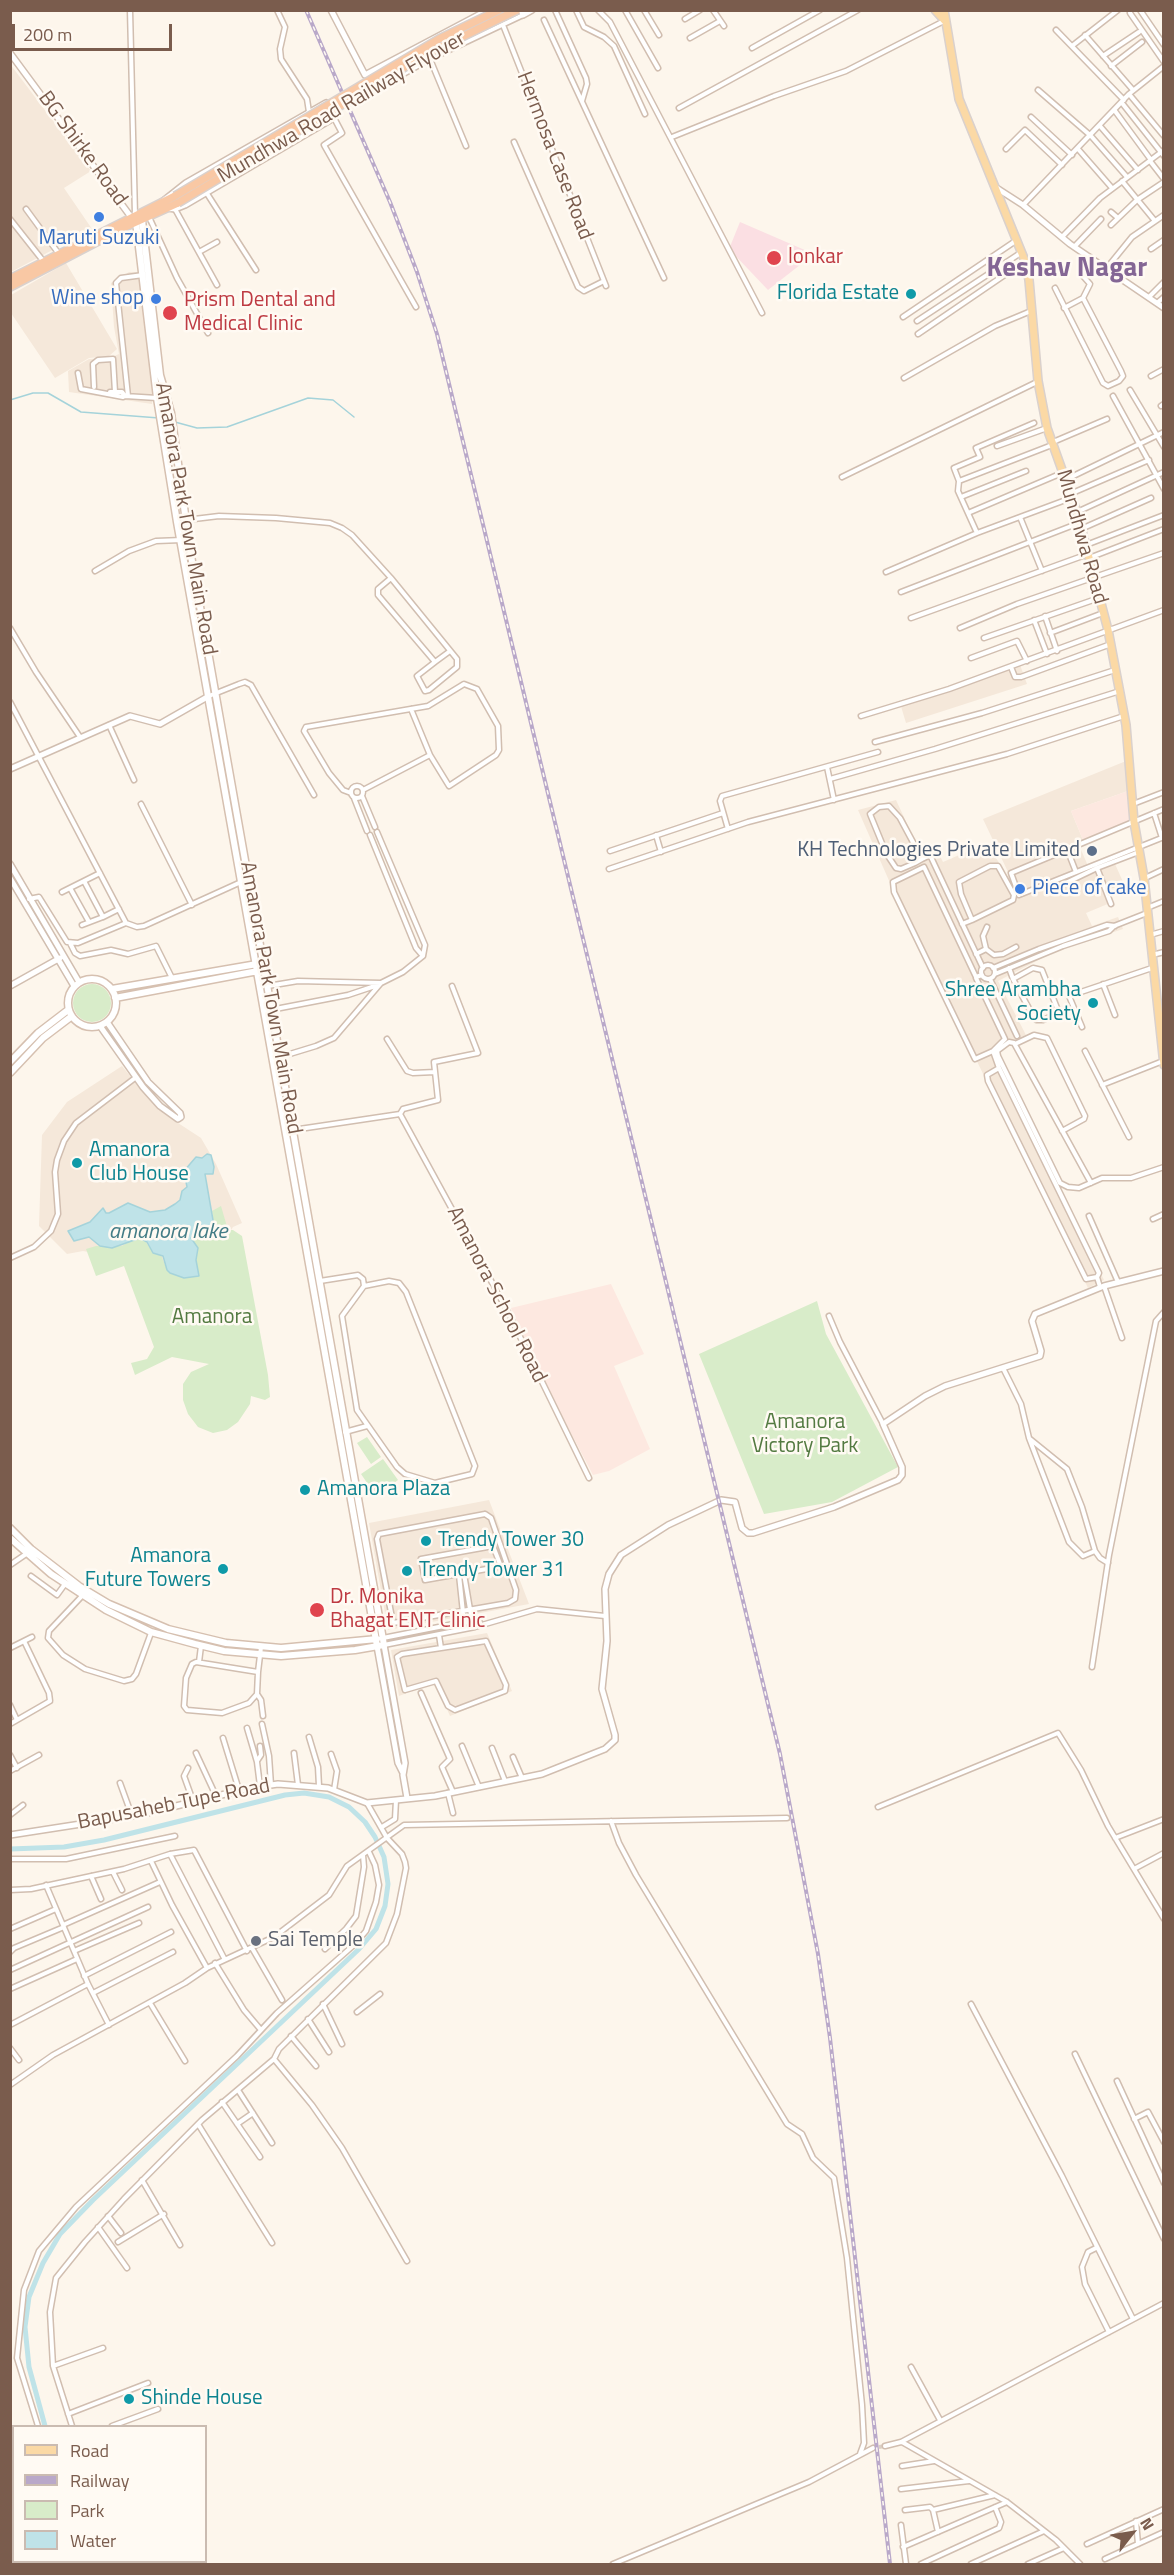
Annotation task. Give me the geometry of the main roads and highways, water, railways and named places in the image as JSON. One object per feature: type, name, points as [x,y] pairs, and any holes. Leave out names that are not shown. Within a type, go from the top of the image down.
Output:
[{"type":"highway","name":"Mundhwa Road Railway Flyover","points":[[176,203],[428,45],[499,10]]},
{"type":"highway","name":"Mundhwa Road Railway Flyover","points":[[164,205],[176,203],[425,55],[521,12]]},
{"type":"highway","points":[[10,287],[164,205]]},
{"type":"highway","points":[[10,279],[164,205]]},
{"type":"main road","points":[[935,10],[945,21]]},
{"type":"main road","name":"Mundhwa Road","points":[[944,10],[959,99],[1025,261],[1038,381],[1047,428],[1077,512],[1111,644],[1125,716],[1134,822],[1144,878],[1152,968],[1162,1030],[1163,1063]]},
{"type":"main road","name":"Amanora Park Town Main Road","points":[[139,218],[157,398],[180,540],[257,967],[280,1057],[290,1131],[320,1281],[343,1432]]},
{"type":"main road","name":"Amanora Park Town Main Road","points":[[139,218],[160,375],[171,413],[189,539],[268,986],[269,1010],[380,1642],[260,1651]]},
{"type":"main road","points":[[112,989],[172,978],[257,967]]},
{"type":"main road","points":[[116,998],[257,967]]},
{"type":"main road","points":[[88,979],[97,980],[112,989],[116,998],[115,1009],[107,1022],[100,1026],[86,1027],[70,1013],[68,997],[77,984],[88,979]]},
{"type":"main road","points":[[10,1062],[38,1033],[70,1013]]},
{"type":"main road","points":[[10,1073],[70,1013]]},
{"type":"main road","points":[[10,1528],[29,1552]]},
{"type":"main road","points":[[10,1538],[53,1571],[141,1619],[197,1637],[260,1651]]},
{"type":"main road","points":[[53,1571],[65,1584],[106,1611],[151,1632],[201,1646],[260,1651]]},
{"type":"water","name":"amanora lake","points":[[207,1154],[211,1155],[214,1167],[213,1174],[205,1174],[214,1226],[209,1232],[200,1228],[191,1238],[198,1248],[196,1260],[199,1276],[184,1278],[170,1273],[163,1256],[153,1253],[147,1242],[140,1238],[112,1248],[100,1246],[89,1237],[74,1241],[68,1231],[90,1222],[103,1208],[106,1213],[109,1213],[128,1203],[150,1212],[165,1210],[175,1204],[187,1187],[184,1171],[196,1157],[202,1158]]},
{"type":"waterway","points":[[10,400],[33,393],[48,393],[81,412],[159,418]]},
{"type":"waterway","points":[[175,422],[197,428],[227,427],[308,398],[333,400],[354,417]]},
{"type":"waterway","points":[[10,1849],[64,1847],[104,1840],[285,1795],[304,1793],[329,1797],[349,1807],[365,1822],[384,1857],[388,1884],[385,1906],[376,1929],[359,1949],[93,2200],[60,2234],[43,2263],[29,2297],[25,2327],[29,2367],[45,2425]]},
{"type":"tunnel","points":[[873,2448],[885,2446]]},
{"type":"railway","points":[[306,10],[390,202],[417,272],[437,334],[780,1754],[818,1954],[830,2038],[890,2564]]},
{"type":"place","name":"Maruti Suzuki","points":[[99,217]]},
{"type":"place","name":"lonkar","points":[[774,258]]},
{"type":"place","name":"Florida Estate","points":[[911,294]]},
{"type":"place","name":"Wine shop","points":[[156,299]]},
{"type":"place","name":"Prism Dental and Medical Clinic","points":[[170,313]]},
{"type":"place","name":"KH Technologies Private Limited","points":[[1092,851]]},
{"type":"place","name":"Piece of cake","points":[[1020,889]]},
{"type":"place","name":"Shree Arambha Society","points":[[1093,1003]]},
{"type":"place","name":"Amanora Club House","points":[[77,1163]]},
{"type":"place","name":"Amanora Plaza","points":[[305,1490]]},
{"type":"place","name":"Trendy Tower 30","points":[[426,1541]]},
{"type":"place","name":"Amanora Future Towers","points":[[223,1569]]},
{"type":"place","name":"Trendy Tower 31","points":[[407,1571]]},
{"type":"place","name":"Dr. Monika Bhagat ENT Clinic","points":[[317,1610]]},
{"type":"place","name":"Sai Temple","points":[[256,1941]]},
{"type":"place","name":"Shinde House","points":[[129,2399]]},
{"type":"district","name":"Keshav Nagar","points":[[1067,269]]},
{"type":"park label","name":"Amanora","points":[[212,1318]]},
{"type":"park label","name":"Amanora Victory Park","points":[[805,1435]]}]
